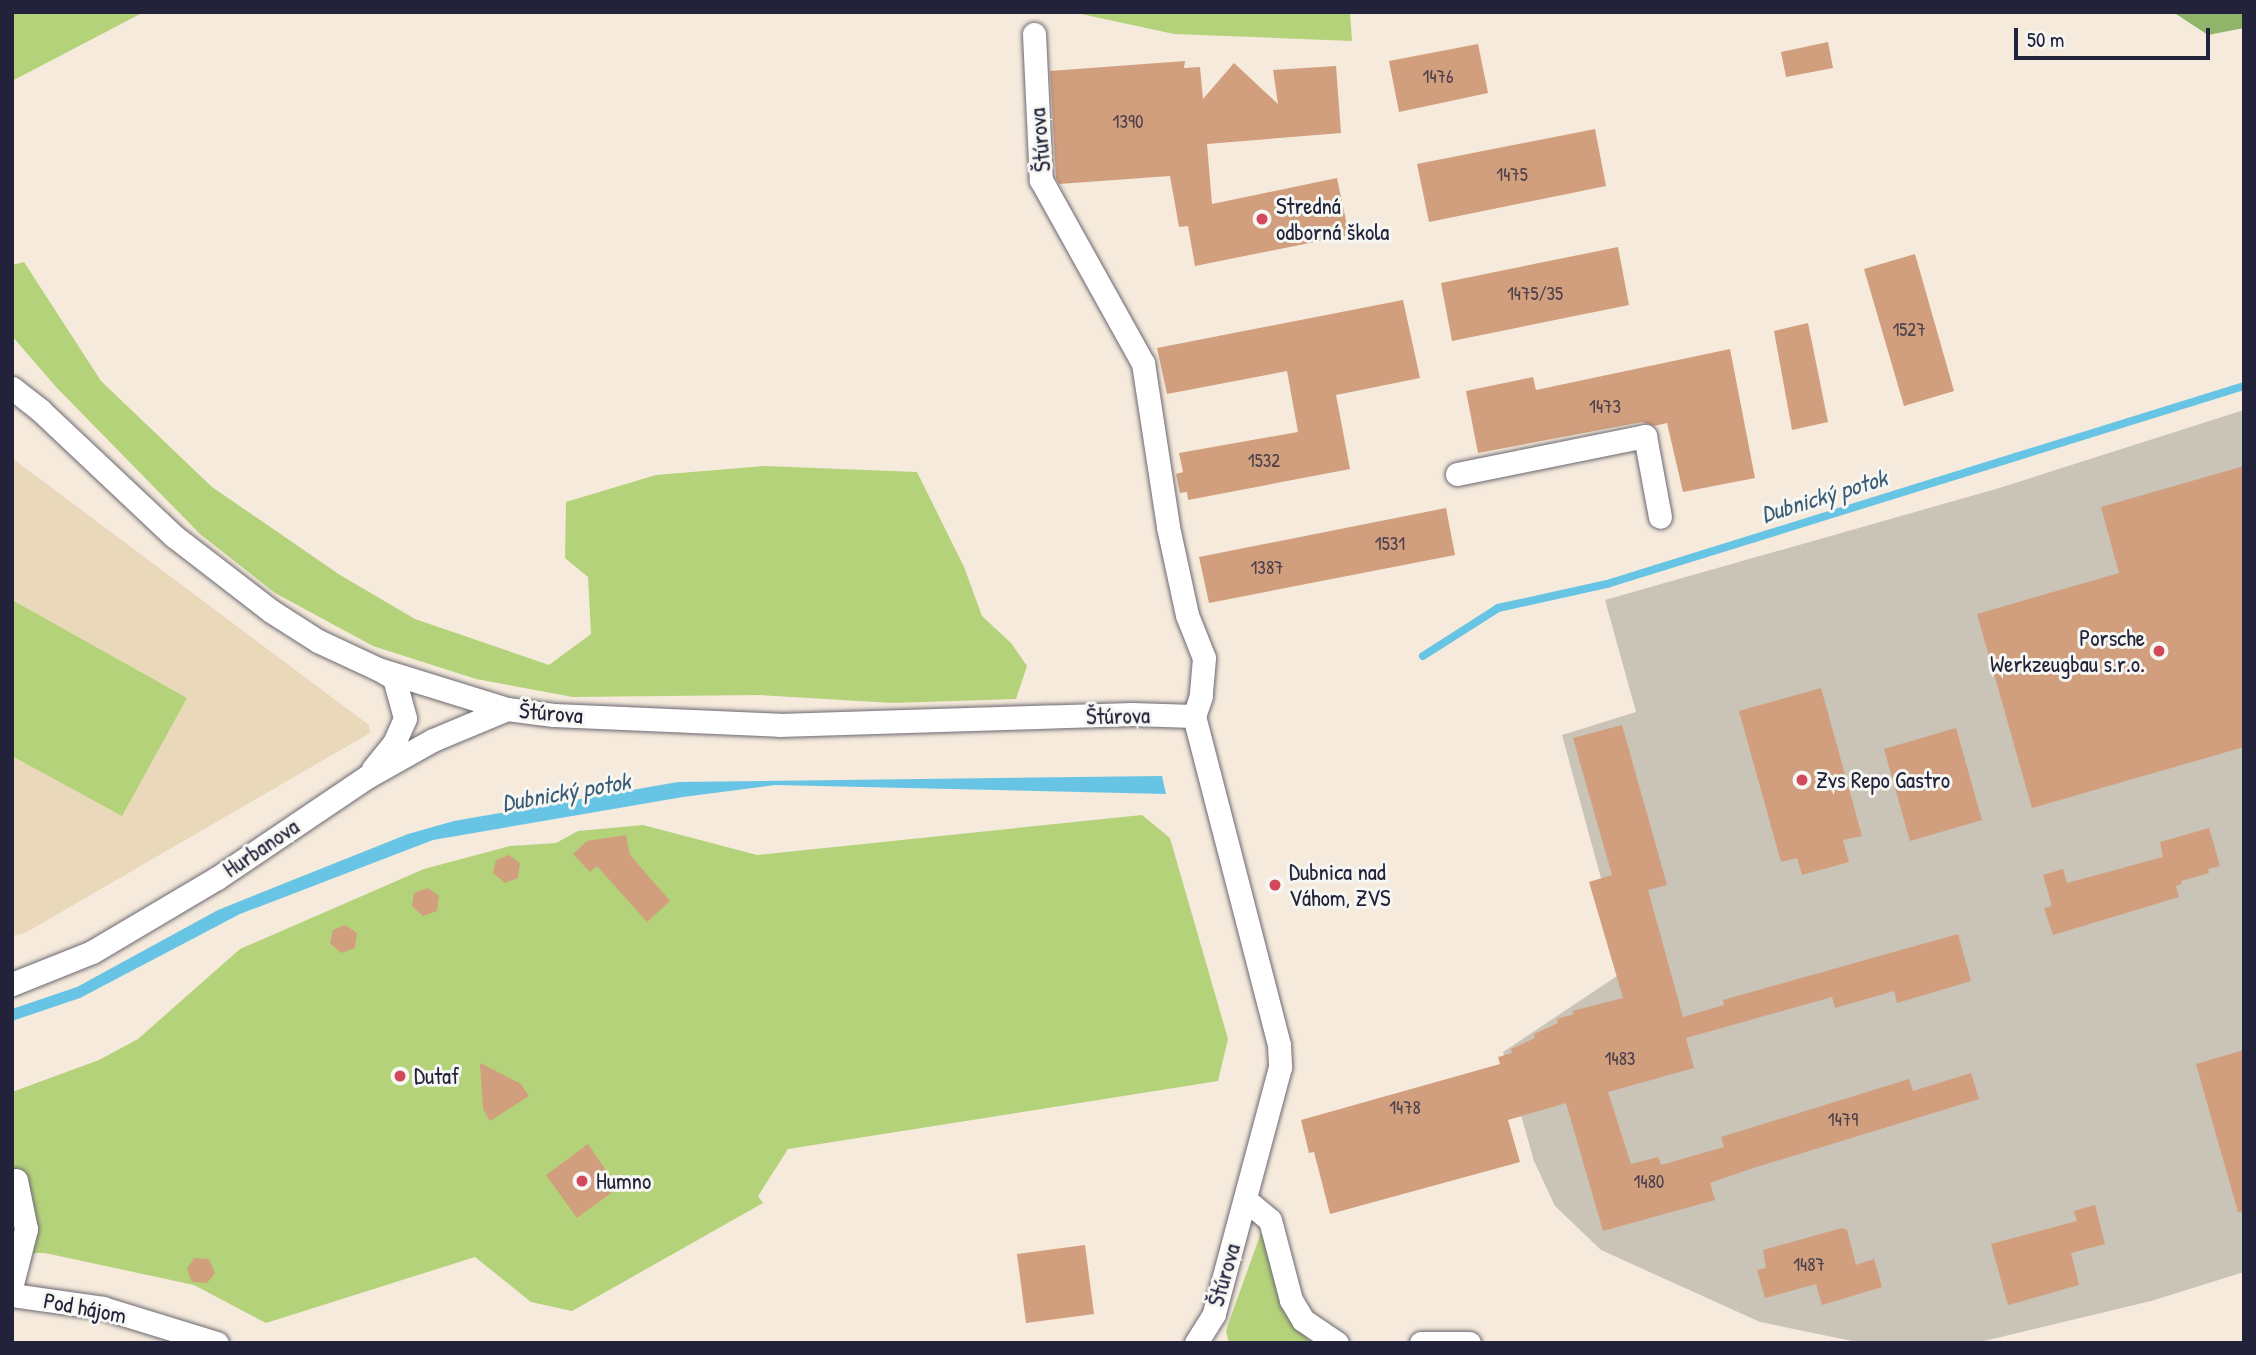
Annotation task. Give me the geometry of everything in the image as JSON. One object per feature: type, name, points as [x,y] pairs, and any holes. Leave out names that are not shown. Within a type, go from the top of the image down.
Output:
[{"type":"street","name":"Štúrova","points":[[1034,34],[1041,180],[1143,363],[1168,527],[1187,615],[1204,658],[1201,696],[1194,716],[1279,1045],[1280,1067],[1246,1200],[1214,1314],[1196,1343]]},
{"type":"street","name":"Štúrova","points":[[12,388],[40,410],[175,537],[218,572],[318,641],[378,668],[507,709],[554,715],[779,725],[1132,714],[1194,716]]},
{"type":"street","points":[[1457,474],[1645,436],[1660,517]]},
{"type":"street","points":[[367,777],[394,743],[405,718],[394,678],[378,668]]},
{"type":"street","name":"Hurbanova","points":[[12,984],[92,953],[217,878],[367,777],[433,740],[507,709]]},
{"type":"street","points":[[12,1284],[26,1229],[16,1180]]},
{"type":"street","points":[[1246,1200],[1270,1220],[1291,1300],[1303,1320],[1337,1343]]},
{"type":"street","name":"Pod hájom","points":[[12,1295],[103,1308],[203,1340]]},
{"type":"street","points":[[1421,1343],[1469,1343]]},
{"type":"shaded area","points":[[2244,410],[2244,1272],[2151,1301],[1976,1343],[1862,1343],[1760,1322],[1601,1250],[1555,1206],[1534,1161],[1503,1052],[1626,970],[1562,735],[1636,712],[1605,600],[1996,489]]},
{"type":"shaded area","points":[[12,458],[369,725],[370,733],[25,933],[12,936]]},
{"type":"green space","points":[[12,12],[144,12],[12,81]]},
{"type":"green space","points":[[1072,12],[1350,12],[1352,41],[1174,34]]},
{"type":"green space","points":[[2173,12],[2244,12],[2244,28],[2208,35]]},
{"type":"green space","points":[[24,262],[101,381],[212,487],[340,575],[415,619],[549,665],[591,634],[588,577],[565,558],[566,502],[656,475],[764,466],[917,472],[964,567],[982,616],[1011,643],[1027,666],[1016,699],[893,703],[758,695],[573,697],[476,679],[373,646],[275,593],[200,534],[57,388],[12,336],[12,265]]},
{"type":"green space","points":[[12,600],[187,698],[122,816],[12,756]]},
{"type":"green space","name":"Dutaf","points":[[1142,815],[1170,838],[1228,1039],[1218,1081],[788,1149],[758,1196],[763,1203],[572,1311],[531,1302],[475,1257],[266,1323],[194,1285],[45,1253],[12,1253],[12,1092],[99,1060],[138,1039],[240,949],[424,869],[510,846],[556,843],[578,831],[643,825],[757,855]]},
{"type":"green space","points":[[1264,1231],[1294,1324],[1312,1343],[1229,1343],[1226,1331]]},
{"type":"water","points":[[1162,776],[1166,794],[775,785],[683,797],[433,840],[240,914],[80,998],[12,1021],[12,1009],[77,987],[218,910],[408,834],[454,821],[678,782]]},
{"type":"building","points":[[1828,42],[1833,68],[1786,77],[1781,52]]},
{"type":"building","points":[[1478,44],[1488,93],[1399,112],[1389,61]]},
{"type":"building","points":[[1185,61],[1184,68],[1200,67],[1203,99],[1234,63],[1278,104],[1273,70],[1336,66],[1341,133],[1207,144],[1212,204],[1337,178],[1349,235],[1195,266],[1188,226],[1179,227],[1170,176],[1059,184],[1056,178],[1050,71]]},
{"type":"building","points":[[1595,129],[1606,186],[1429,222],[1417,164]]},
{"type":"building","points":[[1618,247],[1629,305],[1452,341],[1441,283]]},
{"type":"building","points":[[1915,254],[1954,391],[1904,406],[1864,269]]},
{"type":"building","points":[[1403,300],[1420,378],[1336,395],[1350,469],[1188,500],[1187,492],[1180,493],[1176,474],[1183,472],[1179,453],[1298,432],[1287,371],[1167,394],[1157,348]]},
{"type":"building","points":[[1808,323],[1828,422],[1792,430],[1774,331]]},
{"type":"building","points":[[1730,349],[1755,478],[1683,492],[1667,423],[1654,426],[1642,422],[1478,453],[1466,391],[1533,377],[1536,390]]},
{"type":"building","points":[[2244,466],[2244,747],[2032,808],[1977,614],[2119,573],[2101,507]]},
{"type":"building","points":[[1446,508],[1455,555],[1209,603],[1199,557]]},
{"type":"building","points":[[1821,688],[1862,836],[1843,840],[1849,862],[1802,875],[1797,858],[1781,862],[1739,711]]},
{"type":"building","points":[[1622,725],[1667,885],[1648,890],[1683,1017],[1724,1005],[1723,1000],[1958,934],[1971,981],[1897,1003],[1894,991],[1835,1008],[1832,997],[1686,1038],[1694,1068],[1608,1092],[1631,1164],[1658,1157],[1661,1165],[1724,1147],[1721,1137],[1909,1079],[1913,1091],[1971,1073],[1979,1099],[1710,1183],[1715,1200],[1603,1231],[1566,1103],[1508,1120],[1520,1162],[1330,1214],[1314,1152],[1309,1153],[1301,1120],[1500,1064],[1498,1057],[1512,1053],[1511,1049],[1535,1038],[1534,1034],[1558,1023],[1557,1019],[1574,1014],[1572,1011],[1623,998],[1589,882],[1612,875],[1573,738]]},
{"type":"building","points":[[1956,728],[1982,820],[1910,841],[1884,749]]},
{"type":"building","points":[[2209,828],[2220,866],[2208,869],[2209,873],[2181,881],[2182,884],[2176,886],[2179,897],[2053,935],[2044,908],[2052,906],[2043,875],[2063,869],[2067,883],[2163,857],[2160,842]]},
{"type":"building","points":[[626,835],[630,855],[670,901],[647,922],[597,866],[590,872],[573,854],[587,841]]},
{"type":"building","points":[[509,855],[520,863],[518,878],[505,883],[493,873],[496,860]]},
{"type":"building","points":[[428,888],[439,896],[437,911],[423,916],[412,906],[414,893]]},
{"type":"building","points":[[345,925],[357,933],[355,948],[341,953],[330,943],[333,930]]},
{"type":"building","points":[[2244,1050],[2244,1211],[2238,1212],[2196,1064]]},
{"type":"building","points":[[480,1063],[521,1084],[529,1096],[490,1121],[483,1109]]},
{"type":"building","name":"Humno","points":[[588,1144],[618,1188],[577,1218],[546,1175]]},
{"type":"building","points":[[2095,1205],[2105,1244],[2071,1253],[2079,1285],[2008,1305],[1991,1244],[2077,1221],[2074,1211]]},
{"type":"building","points":[[1842,1228],[1847,1230],[1856,1265],[1874,1259],[1882,1287],[1822,1305],[1816,1284],[1765,1298],[1757,1270],[1766,1268],[1763,1250]]},
{"type":"building","points":[[1085,1245],[1094,1314],[1026,1323],[1017,1254]]},
{"type":"building","points":[[194,1258],[209,1259],[215,1273],[207,1283],[192,1282],[187,1269]]},
{"type":"waterway","name":"Dubnický potok","points":[[1423,656],[1498,608],[1607,584],[2244,386]]},
{"type":"place","name":"Stredná odborná škola","points":[[1262,219]]},
{"type":"place","name":"Porsche Werkzeugbau s.r.o.","points":[[2159,651]]},
{"type":"place","name":"Zvs Repo Gastro","points":[[1802,780]]},
{"type":"place","name":"Dubnica nad Váhom, ZVS","points":[[1275,885]]},
{"type":"place","name":"Dutaf","points":[[400,1076]]},
{"type":"place","name":"Humno","points":[[582,1181]]}]
